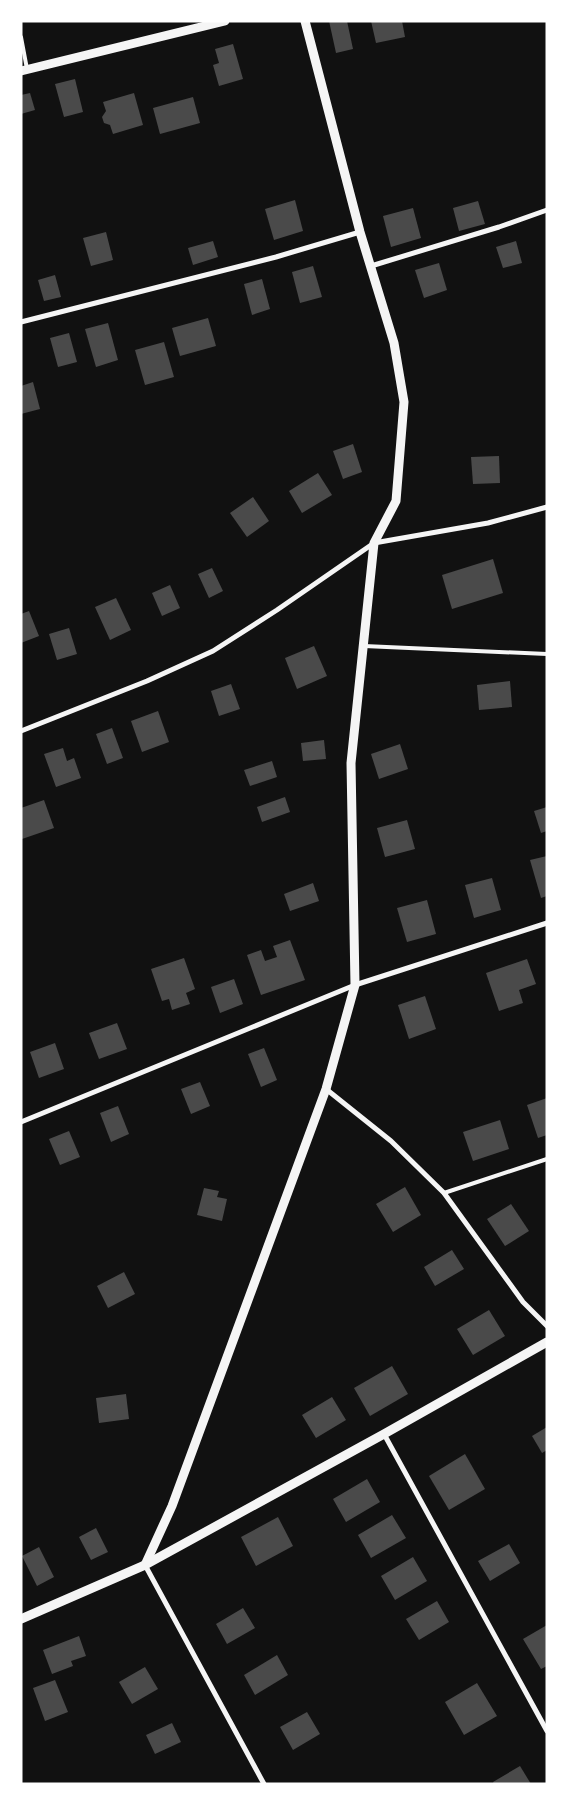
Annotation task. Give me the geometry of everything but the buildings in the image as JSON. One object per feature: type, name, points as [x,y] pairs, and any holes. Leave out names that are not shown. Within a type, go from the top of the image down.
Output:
[{"type":"street","points":[[24,70],[225,21]]},
{"type":"street","points":[[144,1565],[172,1506],[326,1089],[355,985],[351,763],[374,543],[396,501],[404,402],[394,343],[360,232],[305,21]]},
{"type":"street","points":[[371,266],[499,227],[547,210]]},
{"type":"street","points":[[21,322],[276,257],[360,232]]},
{"type":"street","points":[[21,731],[147,681],[213,651],[374,543],[488,523],[547,507]]},
{"type":"street","points":[[21,1122],[355,985],[547,923]]},
{"type":"street","points":[[326,1089],[391,1141],[444,1193],[523,1302],[547,1326]]},
{"type":"street","points":[[21,1619],[144,1565],[384,1434],[547,1342]]},
{"type":"street","points":[[384,1434],[547,1731]]},
{"type":"street","points":[[144,1565],[264,1784]]},
{"type":"lane","points":[[21,37],[24,70]]},
{"type":"lane","points":[[364,646],[547,654]]},
{"type":"lane","points":[[444,1193],[547,1159]]}]
